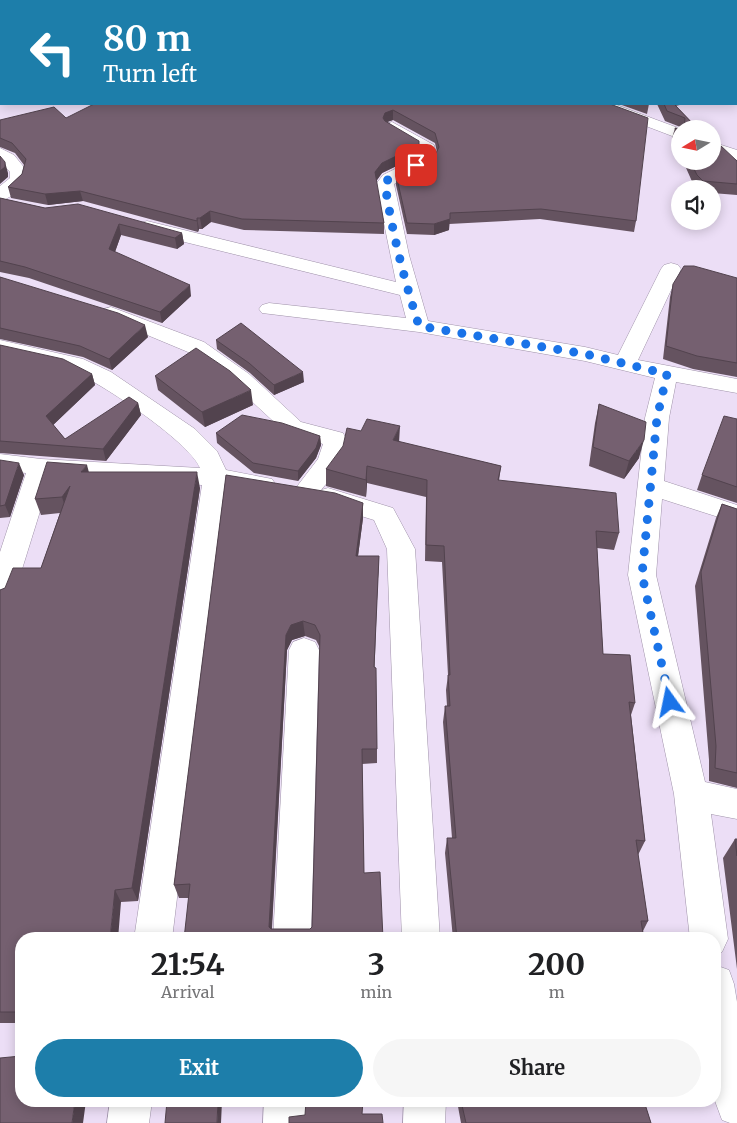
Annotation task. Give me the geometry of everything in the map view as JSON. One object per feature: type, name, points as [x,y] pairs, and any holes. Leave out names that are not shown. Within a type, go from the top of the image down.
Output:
[{"type":"street","points":[[604,105],[671,131]]},
{"type":"street","points":[[392,127],[428,148],[430,154],[429,158],[389,178],[385,184],[391,221],[408,291],[419,326]]},
{"type":"street","points":[[721,150],[737,156]]},
{"type":"street","points":[[0,153],[19,171],[18,179],[4,201]]},
{"type":"street","points":[[126,221],[408,291]]},
{"type":"street","points":[[625,364],[671,269]]},
{"type":"street","points":[[93,307],[128,318],[196,347],[241,379],[293,427],[334,439],[333,455],[305,493]]},
{"type":"street","points":[[269,309],[419,326],[585,354],[667,374],[737,386]]},
{"type":"street","points":[[0,347],[75,364],[103,377],[186,434],[208,457],[216,477],[154,932]]},
{"type":"street","points":[[667,374],[657,418],[642,575],[691,794],[708,932]]},
{"type":"street","points":[[0,462],[41,467],[216,477],[339,499],[384,514],[402,548],[412,800],[421,932]]},
{"type":"street","points":[[0,595],[41,467]]},
{"type":"street","points":[[650,486],[737,514]]},
{"type":"street","points":[[292,932],[304,650]]},
{"type":"street","points":[[691,794],[737,804]]},
{"type":"street","points":[[721,1012],[730,1055],[737,1105]]},
{"type":"street","points":[[128,1123],[130,1107]]},
{"type":"street","points":[[284,1107],[284,1123]]},
{"type":"street","points":[[424,1123],[425,1107]]},
{"type":"building","points":[[92,105],[613,105],[648,118],[636,221],[541,209],[450,213],[450,219],[434,224],[407,223],[396,174],[436,153],[439,147],[435,133],[393,110],[385,113],[383,118],[385,121],[419,141],[419,145],[382,163],[375,172],[384,223],[242,219],[210,211],[197,218],[197,221],[80,191],[45,194],[8,187],[22,174],[26,159],[12,143],[0,138],[0,120],[54,107],[66,118]]},
{"type":"building","points":[[664,105],[675,105],[689,120],[685,120],[685,118],[667,111]]},
{"type":"building","points":[[721,146],[737,161],[737,184],[721,183],[721,180],[702,180],[694,170],[721,170]]},
{"type":"building","points":[[0,156],[5,162],[5,167],[0,171]]},
{"type":"building","points":[[0,198],[45,208],[78,204],[182,233],[175,238],[119,224],[109,249],[190,285],[160,312],[25,267],[0,261]]},
{"type":"building","points":[[684,266],[694,266],[737,278],[737,363],[697,356],[666,346],[673,284]]},
{"type":"building","points":[[0,277],[118,313],[145,325],[109,359],[80,346],[0,328]]},
{"type":"building","points":[[241,323],[303,372],[274,385],[249,363],[216,340]]},
{"type":"building","points":[[0,345],[63,359],[92,374],[46,416],[65,439],[129,397],[138,403],[103,449],[0,441]]},
{"type":"building","points":[[196,348],[230,371],[251,390],[202,412],[155,376]]},
{"type":"building","points":[[599,404],[646,422],[644,440],[629,461],[593,447]]},
{"type":"building","points":[[242,415],[282,423],[320,436],[316,448],[298,471],[253,463],[216,433]]},
{"type":"building","points":[[724,416],[737,419],[737,487],[702,475]]},
{"type":"building","points":[[367,419],[400,426],[393,440],[501,466],[498,480],[616,493],[619,533],[596,531],[603,654],[630,655],[635,703],[629,702],[645,841],[636,840],[648,921],[641,921],[643,932],[456,932],[447,838],[456,838],[445,706],[450,706],[448,675],[450,675],[444,546],[426,545],[427,480],[367,466],[366,480],[326,469],[343,446],[347,428],[361,431]]},
{"type":"building","points":[[0,460],[19,463],[5,505],[0,506]]},
{"type":"building","points":[[47,462],[87,465],[81,472],[197,472],[132,888],[115,890],[111,932],[15,932],[15,1012],[0,1012],[0,590],[5,588],[13,568],[41,568],[70,486],[62,497],[35,499]]},
{"type":"building","points":[[226,475],[335,493],[363,503],[356,556],[379,556],[374,667],[376,668],[377,749],[362,749],[364,873],[380,872],[383,932],[185,932],[190,884],[174,885]],"holes":[[[303,621],[315,625],[320,635],[312,927],[310,929],[271,929],[269,927],[286,635],[291,625]]]},
{"type":"building","points":[[722,504],[737,509],[737,773],[715,768],[716,746],[701,572]]},
{"type":"building","points":[[735,839],[737,839],[737,856]]},
{"type":"building","points":[[15,1057],[15,1107],[74,1107],[72,1123],[0,1123],[0,1058]]},
{"type":"building","points":[[166,1107],[218,1107],[217,1123],[165,1123]]},
{"type":"building","points":[[306,1107],[363,1107],[362,1114],[382,1114],[383,1123],[289,1123],[289,1117],[305,1115]]},
{"type":"building","points":[[462,1107],[646,1107],[651,1123],[466,1123]]},
{"type":"route","points":[[416,165],[389,178],[385,181],[385,184],[391,221],[408,291],[419,326],[585,354],[667,374],[657,418],[642,575],[670,702]]}]
